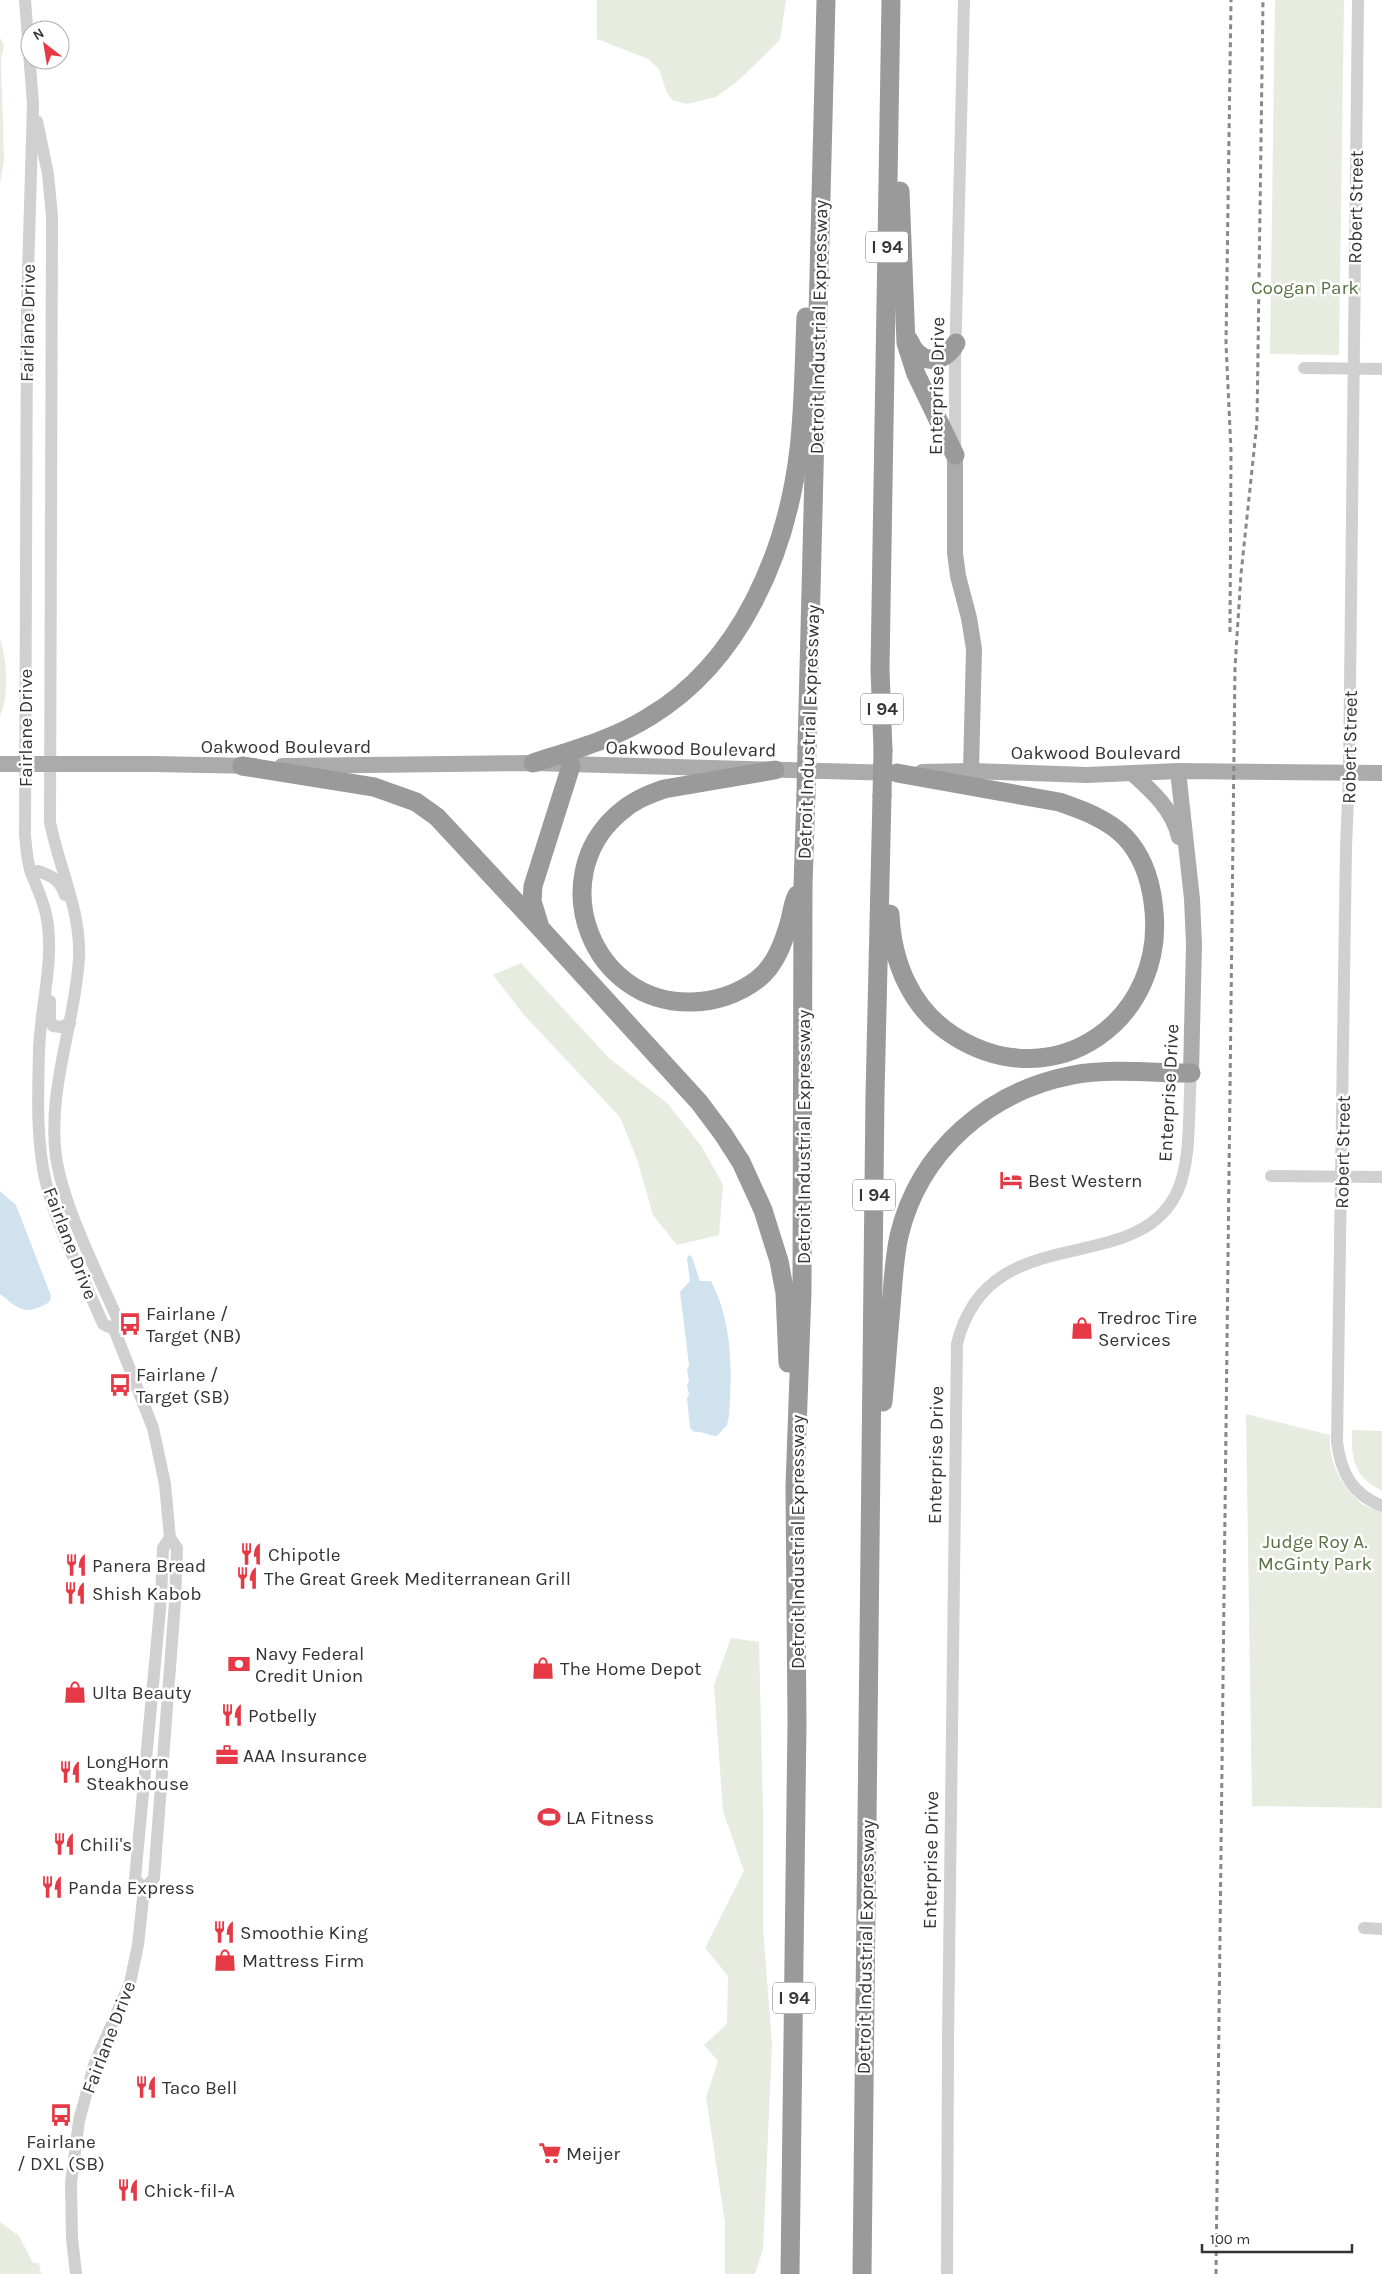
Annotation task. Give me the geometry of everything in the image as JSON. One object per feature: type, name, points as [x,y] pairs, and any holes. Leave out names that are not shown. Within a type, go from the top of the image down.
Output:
[{"type":"highway","name":"Detroit Industrial Expressway","points":[[790,2274],[797,1733],[795,1486],[802,1291],[803,885],[826,0]]},
{"type":"highway","name":"Detroit Industrial Expressway","points":[[862,2274],[875,1095],[883,750],[880,669],[891,0]]},
{"type":"highway","points":[[896,0],[904,328],[908,352],[916,374],[955,455]]},
{"type":"highway","points":[[533,763],[619,733],[649,718],[677,698],[721,655],[757,595],[778,543],[788,507],[799,449],[806,315],[820,207]]},
{"type":"highway","points":[[904,328],[914,350],[929,360],[944,358],[956,343]]},
{"type":"highway","points":[[242,766],[374,787],[416,802],[437,817],[699,1102],[723,1134],[753,1186],[772,1235],[785,1293],[795,1486]]},
{"type":"highway","points":[[542,930],[532,901],[532,886],[571,766]]},
{"type":"highway","points":[[774,770],[664,789],[638,800],[617,814],[598,836],[586,862],[582,890],[585,923],[600,955],[614,972],[628,984],[660,999],[682,1002],[710,1000],[737,991],[758,979],[768,969],[783,942],[795,898],[803,885]]},
{"type":"highway","points":[[881,840],[888,884],[891,938],[895,956],[906,983],[922,1008],[946,1031],[970,1046],[1006,1056],[1031,1058],[1061,1055],[1090,1042],[1114,1025],[1136,997],[1148,971],[1155,941],[1154,911],[1150,883],[1140,858],[1125,837],[1106,822],[1084,810],[1059,802],[897,773]]},
{"type":"highway","points":[[871,1550],[880,1494],[883,1402],[895,1261],[907,1210],[930,1166],[956,1135],[978,1115],[1003,1099],[1031,1087],[1074,1075],[1099,1072],[1190,1073]]},
{"type":"main road","name":"Enterprise Drive","points":[[955,455],[955,553],[958,576],[969,618],[974,649],[971,771]]},
{"type":"main road","name":"Oakwood Boulevard","points":[[0,764],[242,766],[533,763],[571,766],[897,773],[971,771],[1133,774],[1178,771],[1382,773]]},
{"type":"main road","name":"Enterprise Drive","points":[[1178,771],[1192,899],[1194,944],[1190,1073]]},
{"type":"main road","points":[[1133,774],[1155,794],[1168,811],[1178,830],[1188,872]]},
{"type":"street","name":"Fairlane Drive","points":[[25,0],[33,104],[27,308],[25,835],[32,874],[45,907],[49,952],[40,1024],[38,1076],[40,1144],[46,1184],[63,1229],[103,1324],[114,1328]]},
{"type":"street","name":"Enterprise Drive","points":[[955,455],[964,0]]},
{"type":"street","name":"Robert Street","points":[[1358,0],[1349,773],[1337,1442],[1343,1472],[1355,1490],[1369,1501],[1382,1506]]},
{"type":"street","name":"Fairlane Drive","points":[[33,104],[48,174],[52,216],[50,822],[55,849],[74,907],[78,926],[79,958],[70,1024],[58,1077],[54,1124],[56,1156],[59,1175],[118,1320],[114,1328],[153,1428],[165,1484],[170,1538],[177,1548],[154,1878],[144,1888],[138,1945],[132,1974],[94,2065],[78,2121],[71,2183],[72,2238],[76,2274]]},
{"type":"street","points":[[1304,368],[1382,369]]},
{"type":"street","points":[[32,874],[38,871],[52,876],[62,886],[79,958]]},
{"type":"street","points":[[49,952],[54,969],[48,1011],[50,1020],[53,1026],[61,1027],[70,1024]]},
{"type":"street","name":"Enterprise Drive","points":[[947,2274],[948,2041],[957,1344],[963,1322],[972,1306],[986,1288],[1001,1276],[1026,1263],[1130,1234],[1148,1226],[1164,1211],[1177,1192],[1183,1172],[1190,1073]]},
{"type":"street","points":[[1271,1176],[1382,1176]]},
{"type":"street","name":"Fairlane Drive","points":[[144,1888],[134,1879],[161,1598],[163,1548],[170,1538]]},
{"type":"street","points":[[1364,1928],[1382,1929]]},
{"type":"green space","points":[[597,0],[786,0],[780,40],[739,80],[716,97],[687,104],[672,100],[666,91],[659,69],[648,59],[597,39]]},
{"type":"green space","name":"Coogan Park","points":[[1275,0],[1344,0],[1339,355],[1270,354]]},
{"type":"green space","points":[[0,38],[4,45],[1,60],[4,161],[0,184]]},
{"type":"green space","points":[[0,639],[4,657],[6,689],[0,716]]},
{"type":"green space","points":[[521,963],[610,1059],[667,1103],[702,1147],[723,1185],[719,1235],[677,1245],[653,1215],[638,1162],[620,1117],[524,1015],[493,975]]},
{"type":"green space","name":"Judge Roy A. McGinty Park","points":[[1246,1414],[1330,1435],[1331,1454],[1337,1472],[1347,1489],[1361,1503],[1382,1512],[1382,1808],[1252,1806]]},
{"type":"green space","points":[[1352,1430],[1382,1431],[1382,1491],[1365,1480],[1356,1466],[1352,1450]]},
{"type":"green space","points":[[731,1638],[759,1642],[763,1811],[763,1928],[772,2044],[763,2249],[755,2274],[725,2274],[725,2223],[706,2097],[718,2061],[704,2045],[727,2024],[728,1976],[705,1948],[744,1871],[723,1811],[714,1685]]},
{"type":"green space","points":[[0,2222],[19,2236],[33,2263],[39,2263],[41,2274],[0,2274]]},
{"type":"water","points":[[0,1191],[16,1205],[51,1296],[48,1303],[40,1307],[28,1310],[18,1308],[0,1294]]},
{"type":"water","points":[[689,1255],[692,1257],[700,1281],[711,1281],[724,1313],[727,1330],[731,1381],[729,1416],[727,1425],[717,1436],[694,1432],[690,1428],[687,1398],[689,1394],[687,1370],[689,1365],[680,1292],[690,1281],[687,1258]]},
{"type":"railway","points":[[1230,632],[1231,451],[1226,344],[1231,0]]},
{"type":"railway","points":[[1216,2274],[1235,667],[1241,574],[1257,422],[1263,0]]},
{"type":"place","name":"Best Western","points":[[1011,1180]]},
{"type":"place","name":"Fairlane / Target (NB)","points":[[130,1324]]},
{"type":"place","name":"Tredroc Tire Services","points":[[1082,1328]]},
{"type":"place","name":"Fairlane / Target (SB)","points":[[120,1385]]},
{"type":"place","name":"Chipotle","points":[[251,1554]]},
{"type":"place","name":"Panera Bread","points":[[76,1565]]},
{"type":"place","name":"The Great Greek Mediterranean Grill","points":[[247,1578]]},
{"type":"place","name":"Shish Kabob","points":[[75,1593]]},
{"type":"place","name":"Navy Federal Credit Union","points":[[239,1664]]},
{"type":"place","name":"The Home Depot","points":[[543,1668]]},
{"type":"place","name":"Ulta Beauty","points":[[75,1692]]},
{"type":"place","name":"Potbelly","points":[[232,1715]]},
{"type":"place","name":"AAA Insurance","points":[[227,1755]]},
{"type":"place","name":"LongHorn Steakhouse","points":[[70,1772]]},
{"type":"place","name":"LA Fitness","points":[[549,1817]]},
{"type":"place","name":"Chili's","points":[[64,1844]]},
{"type":"place","name":"Panda Express","points":[[52,1887]]},
{"type":"place","name":"Smoothie King","points":[[224,1932]]},
{"type":"place","name":"Mattress Firm","points":[[225,1960]]},
{"type":"place","name":"Taco Bell","points":[[146,2087]]},
{"type":"place","name":"Fairlane / DXL (SB)","points":[[61,2115]]},
{"type":"place","name":"Meijer","points":[[550,2153]]},
{"type":"place","name":"Chick-fil-A","points":[[128,2190]]}]
